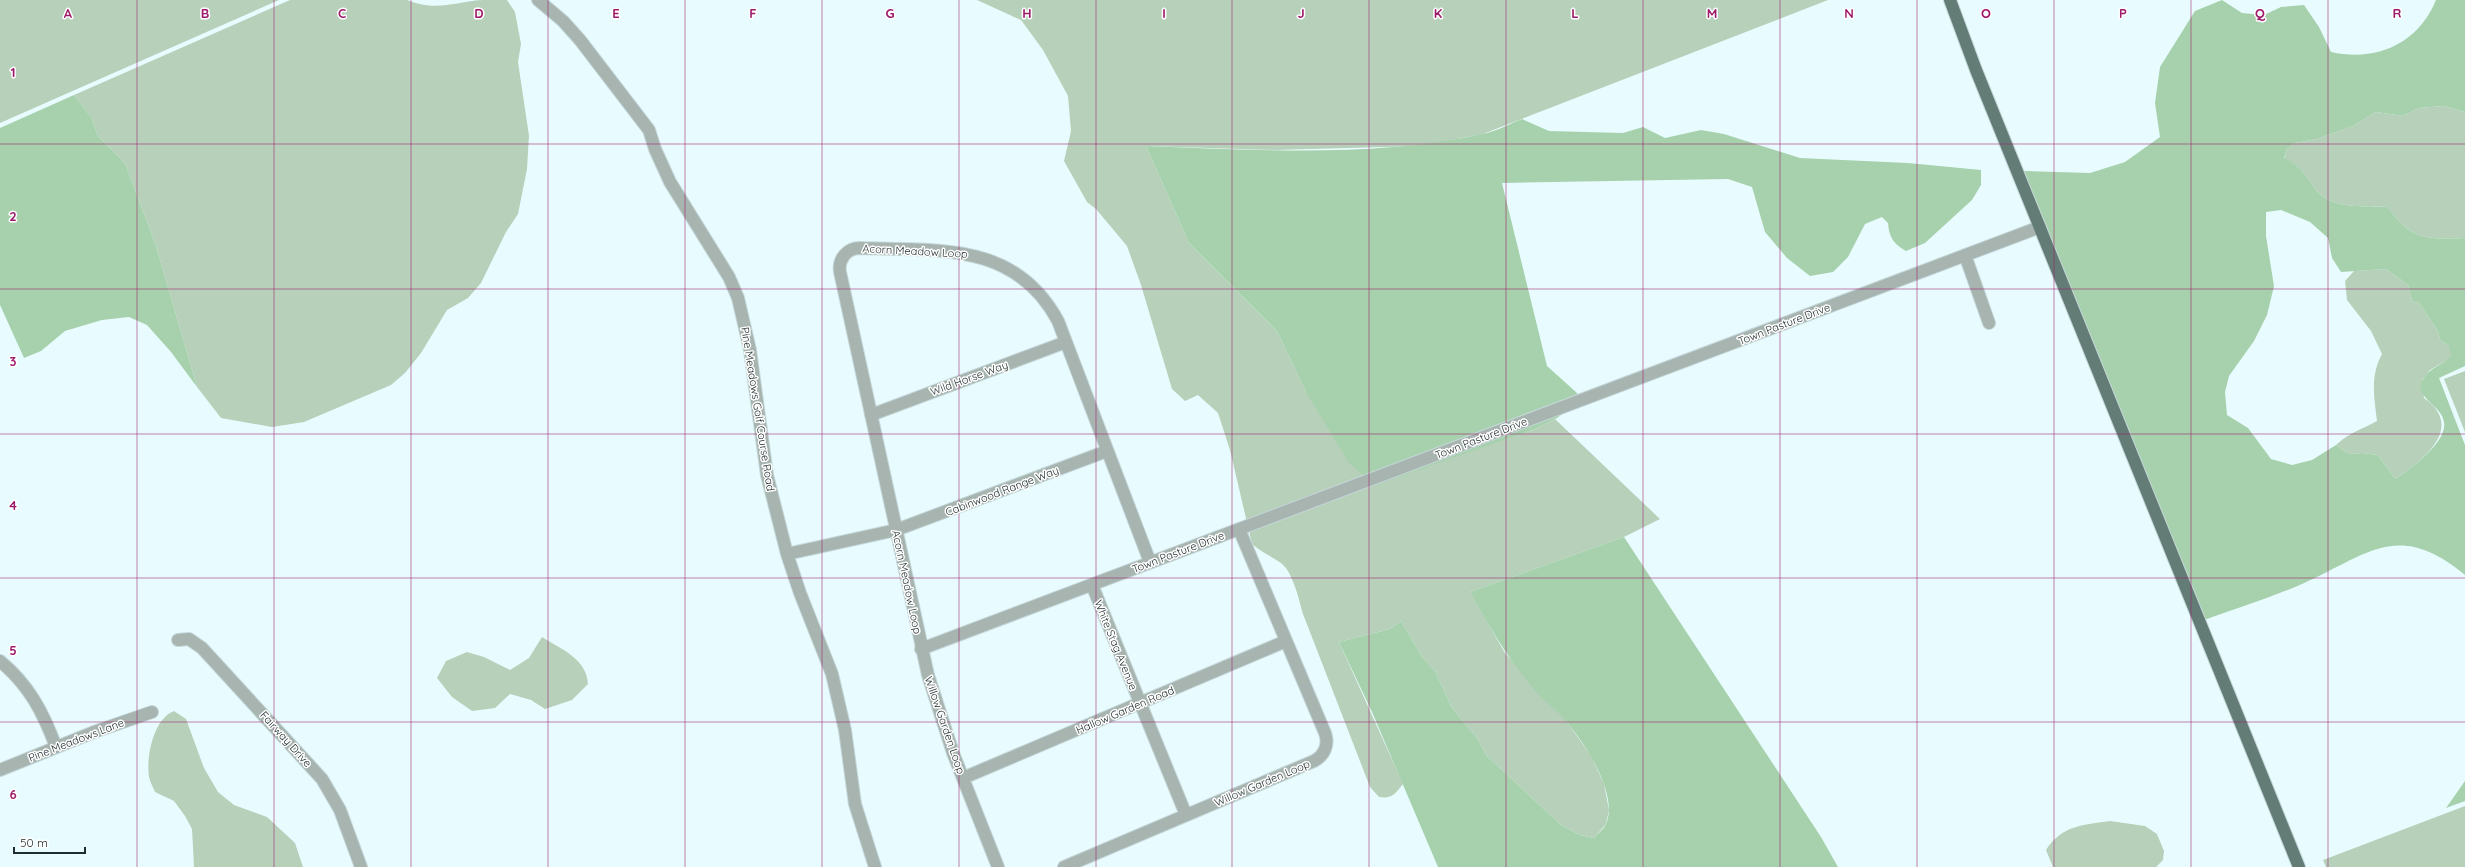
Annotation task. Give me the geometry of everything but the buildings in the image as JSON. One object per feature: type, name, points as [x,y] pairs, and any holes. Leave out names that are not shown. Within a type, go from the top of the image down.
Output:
[{"type":"main road","points":[[1950,0],[1976,70],[2299,867]]},
{"type":"street","name":"Pine Meadows Golf Course Road","points":[[538,0],[563,21],[580,40],[649,130],[654,149],[670,182],[732,284],[738,298],[750,350],[767,475],[787,554],[800,593],[832,674],[845,730],[855,804],[875,867]]},
{"type":"street","name":"Town Pasture Drive","points":[[922,649],[2040,227]]},
{"type":"street","name":"Acorn Meadow Loop","points":[[922,649],[840,269],[843,256],[854,249],[964,253],[996,262],[1024,279],[1039,294],[1053,311],[1066,342],[1150,562]]},
{"type":"street","points":[[1965,255],[1989,324]]},
{"type":"street","name":"Wild Horse Way","points":[[871,414],[1066,342]]},
{"type":"street","name":"Cabinwood Range Way","points":[[787,554],[896,530],[1107,451]]},
{"type":"street","name":"Willow Garden Loop","points":[[1064,867],[1314,761],[1324,752],[1326,736],[1239,529]]},
{"type":"street","name":"White Stag Avenue","points":[[1092,585],[1139,704],[1186,815]]},
{"type":"street","name":"Fairway Drive","points":[[178,640],[189,639],[202,648],[322,779],[340,810],[361,867]]},
{"type":"street","name":"Hallow Garden Road","points":[[963,778],[1286,641]]},
{"type":"street","name":"Willow Garden Loop","points":[[922,649],[940,714],[998,867]]},
{"type":"street","points":[[0,661],[22,680],[35,698],[56,746]]},
{"type":"street","name":"Pine Meadows Lane","points":[[0,770],[56,746],[152,712]]},
{"type":"green space","points":[[0,0],[279,0],[0,123]]},
{"type":"green space","points":[[290,0],[407,0],[418,4],[436,6],[482,0],[507,0],[515,12],[521,44],[518,62],[529,136],[527,169],[518,214],[506,232],[481,283],[468,298],[447,310],[421,353],[405,373],[391,385],[304,422],[272,427],[221,418],[197,387],[156,246],[125,163],[98,136],[91,117],[74,95]]},
{"type":"green space","points":[[977,0],[1828,0],[1483,134],[1421,146],[1275,150],[1146,146],[1189,243],[1277,331],[1306,392],[1385,480],[1535,429],[1555,419],[1660,519],[1624,537],[1470,592],[1505,653],[1565,719],[1591,756],[1604,784],[1609,810],[1606,824],[1594,838],[1580,835],[1561,825],[1487,756],[1477,738],[1452,708],[1435,671],[1422,657],[1401,621],[1390,629],[1339,642],[1403,784],[1395,793],[1387,797],[1379,797],[1370,787],[1303,614],[1292,579],[1281,563],[1252,544],[1230,450],[1218,413],[1198,395],[1185,401],[1172,389],[1141,285],[1127,246],[1096,209],[1087,202],[1064,161],[1071,131],[1068,96],[1043,50],[1021,20]]},
{"type":"green space","points":[[2222,0],[2242,13],[2264,15],[2281,7],[2304,5],[2319,27],[2331,52],[2364,54],[2379,52],[2394,46],[2407,38],[2418,28],[2428,15],[2436,0],[2465,0],[2465,112],[2444,106],[2419,108],[2403,116],[2376,112],[2353,126],[2317,139],[2295,143],[2287,149],[2284,158],[2291,161],[2304,173],[2319,193],[2334,202],[2352,206],[2388,207],[2404,226],[2421,236],[2430,238],[2465,238],[2465,366],[2439,378],[2465,445],[2465,575],[2441,558],[2420,549],[2401,546],[2383,548],[2365,554],[2290,589],[2204,620],[2024,171],[2090,173],[2125,162],[2160,137],[2155,103],[2160,67],[2195,11]],"holes":[[[2281,210],[2310,222],[2328,238],[2332,258],[2341,272],[2386,269],[2408,285],[2412,301],[2419,303],[2438,331],[2440,340],[2448,345],[2451,356],[2432,369],[2423,379],[2421,385],[2421,391],[2424,396],[2442,416],[2444,430],[2440,438],[2427,454],[2410,469],[2395,479],[2378,455],[2363,453],[2349,454],[2336,445],[2312,460],[2292,465],[2271,459],[2248,428],[2227,415],[2225,392],[2229,376],[2254,341],[2267,315],[2274,286],[2266,236],[2266,212]]]},
{"type":"green space","points":[[74,95],[91,117],[98,136],[125,163],[156,246],[197,387],[171,352],[147,325],[129,317],[102,320],[65,331],[41,351],[24,358],[0,305],[0,128]]},
{"type":"green space","points":[[2444,106],[2465,112],[2465,238],[2430,238],[2421,236],[2404,226],[2388,207],[2352,206],[2334,202],[2319,193],[2300,169],[2284,159],[2287,149],[2295,143],[2317,139],[2353,126],[2376,112],[2403,116],[2419,108]]},
{"type":"green space","points":[[1522,119],[1549,131],[1623,133],[1643,127],[1665,138],[1701,130],[1724,134],[1800,158],[1908,163],[1981,170],[1981,185],[1972,200],[1925,243],[1906,251],[1898,246],[1893,240],[1888,223],[1882,217],[1865,224],[1848,257],[1833,272],[1810,276],[1787,258],[1765,232],[1752,187],[1728,179],[1502,183],[1547,366],[1577,393],[1577,403],[1557,418],[1535,429],[1375,485],[1349,463],[1306,392],[1277,331],[1189,243],[1146,146],[1272,150],[1399,147],[1441,142],[1487,133]]},
{"type":"green space","points":[[2386,269],[2408,285],[2412,301],[2419,303],[2438,331],[2440,340],[2448,345],[2452,357],[2430,370],[2422,380],[2424,398],[2436,409],[2441,420],[2441,431],[2436,442],[2418,462],[2395,479],[2378,455],[2363,453],[2349,454],[2336,445],[2351,434],[2377,421],[2374,379],[2378,362],[2382,354],[2371,331],[2347,300],[2345,281],[2354,271]]},
{"type":"green space","points":[[2465,371],[2465,432],[2444,379]]},
{"type":"green space","points":[[1624,537],[1821,837],[1838,867],[1438,867],[1372,712],[1339,642],[1390,629],[1401,621],[1422,657],[1435,671],[1452,708],[1477,738],[1487,756],[1561,825],[1580,835],[1594,838],[1605,826],[1609,812],[1608,798],[1598,769],[1573,730],[1515,666],[1470,592]]},
{"type":"green space","points":[[542,637],[578,661],[587,675],[588,684],[572,700],[545,709],[531,700],[510,694],[495,708],[472,711],[452,697],[437,678],[446,661],[467,652],[484,657],[510,670],[529,658]]},
{"type":"green space","points":[[174,711],[186,719],[204,768],[218,792],[234,805],[267,817],[295,843],[303,867],[194,867],[192,829],[174,801],[155,792],[149,777],[148,769],[152,740],[161,722],[167,715]]},
{"type":"green space","points":[[2465,781],[2465,801],[2446,808]]},
{"type":"green space","points":[[2465,806],[2465,867],[2326,867],[2323,860]]},
{"type":"green space","points":[[2110,821],[2145,826],[2157,834],[2164,851],[2163,860],[2156,867],[2053,867],[2046,850],[2059,835],[2082,825]]}]
